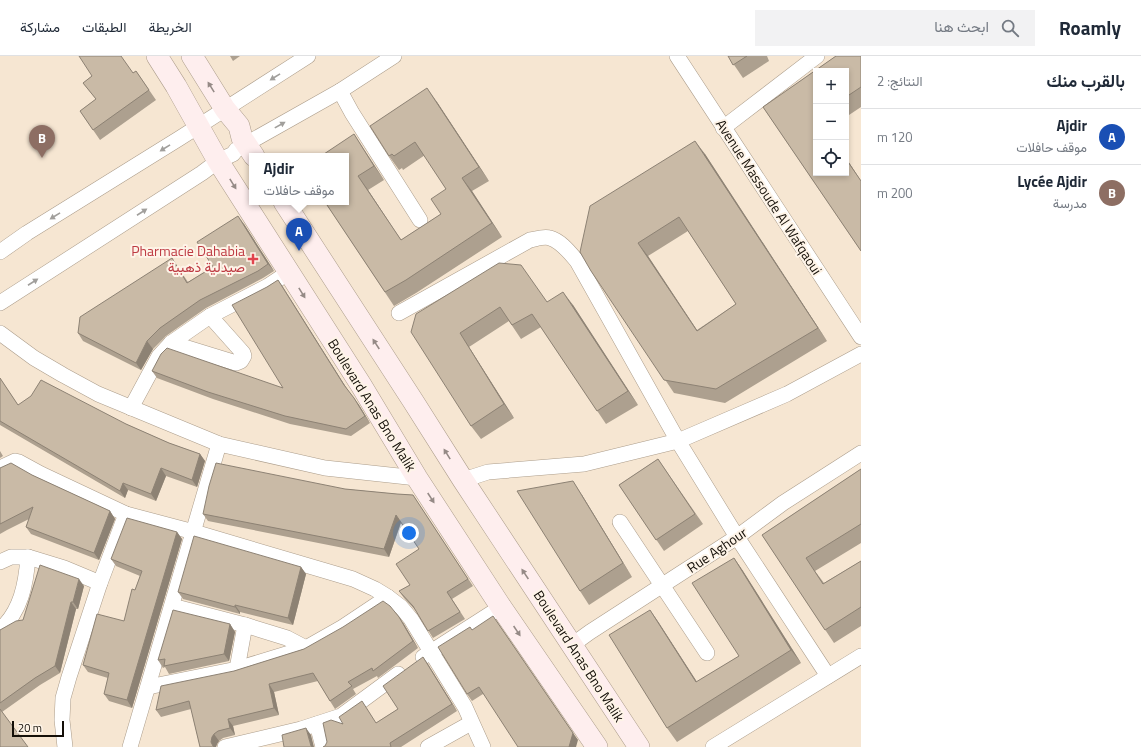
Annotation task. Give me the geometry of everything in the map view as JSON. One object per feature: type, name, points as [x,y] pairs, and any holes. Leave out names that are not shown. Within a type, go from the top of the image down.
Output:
[{"type":"street","name":"Boulevard Anas Bno Malik","points":[[157,56],[176,86],[218,161],[418,478],[592,746]]},
{"type":"street","points":[[192,56],[225,109],[239,126],[242,138],[250,150]]},
{"type":"street","points":[[0,252],[27,233],[308,56]]},
{"type":"street","points":[[0,303],[202,173],[218,161],[233,154],[236,150],[250,150],[394,56]]},
{"type":"street","name":"Avenue Massoude Al Wafqaoui","points":[[677,56],[861,337]]},
{"type":"street","points":[[723,128],[816,56]]},
{"type":"street","points":[[340,91],[352,113],[420,220]]},
{"type":"street","name":"Boulevard Anas Bno Malik","points":[[286,205],[463,480],[639,747]]},
{"type":"street","points":[[399,313],[530,240],[550,238],[568,250],[577,261],[678,441],[737,537],[828,676]]},
{"type":"street","points":[[131,408],[159,356],[171,343],[210,316],[268,286],[289,272]]},
{"type":"street","points":[[171,343],[236,363],[241,361],[244,356],[243,353],[210,316]]},
{"type":"street","points":[[0,333],[34,358],[98,394],[219,444],[324,468],[418,478]]},
{"type":"street","points":[[463,480],[488,472],[584,464],[678,441],[787,394],[861,354]]},
{"type":"street","points":[[130,747],[219,444]]},
{"type":"street","name":"Rue Aghour","points":[[572,645],[737,537],[783,503],[861,453]]},
{"type":"street","points":[[0,468],[15,461],[19,462],[126,514],[194,532],[352,580],[375,589],[401,606],[411,619],[464,707],[482,747]]},
{"type":"street","points":[[65,747],[62,720],[63,698],[100,583],[126,514]]},
{"type":"street","points":[[620,522],[707,653]]},
{"type":"street","points":[[0,562],[11,557],[28,557],[64,568],[100,583]]},
{"type":"street","points":[[0,630],[13,616],[17,608],[26,576],[28,557]]},
{"type":"street","points":[[148,687],[237,669],[306,648],[343,627],[388,597]]},
{"type":"street","points":[[172,606],[245,625],[287,638],[306,648]]},
{"type":"street","points":[[225,747],[244,745],[341,716],[430,651],[501,607]]},
{"type":"street","points":[[237,669],[245,625]]},
{"type":"street","points":[[714,747],[861,656]]},
{"type":"street","points":[[428,747],[471,723]]},
{"type":"street","points":[[317,724],[323,747]]},
{"type":"building","points":[[79,56],[121,56],[133,73],[136,71],[149,90],[93,130],[80,111],[96,99],[83,83],[92,76]]},
{"type":"building","points":[[728,56],[747,56],[733,65]]},
{"type":"building","points":[[836,56],[861,56],[861,87],[849,95],[849,68],[819,68]]},
{"type":"building","points":[[813,72],[813,176],[849,176],[849,163],[861,181],[861,251],[763,107]]},
{"type":"building","points":[[427,88],[479,167],[462,178],[492,223],[406,280],[385,292],[327,205],[349,205],[349,153],[326,153],[354,134],[374,166],[358,176],[401,240],[441,214],[431,199],[446,189],[415,142],[394,156],[392,154],[389,156],[370,126]]},
{"type":"building","points":[[695,141],[818,328],[716,389],[664,380],[591,271],[580,252],[590,206]],"holes":[[[679,217],[736,304],[697,331],[638,243]]]},
{"type":"building","points":[[238,216],[268,264],[258,271],[200,300],[160,328],[147,341],[136,363],[78,333],[80,317],[172,258],[187,283],[213,267],[197,242]]},
{"type":"building","points":[[499,263],[521,265],[547,302],[563,292],[628,391],[597,411],[532,314],[512,325],[500,307],[460,333],[504,404],[471,426],[411,332],[416,314]]},
{"type":"building","points":[[278,280],[365,416],[346,429],[285,416],[208,392],[152,371],[161,354],[167,348],[283,388],[232,305]]},
{"type":"building","points":[[0,378],[18,405],[31,396],[41,380],[126,424],[169,443],[200,454],[192,480],[161,468],[151,494],[123,483],[120,491],[0,421]]},
{"type":"building","points":[[658,459],[695,514],[656,540],[619,485]]},
{"type":"building","points":[[11,463],[32,475],[110,511],[94,553],[26,527],[33,507],[0,524],[0,468]]},
{"type":"building","points":[[216,463],[345,489],[413,495],[468,579],[447,592],[460,612],[428,631],[413,606],[399,591],[410,585],[396,564],[419,549],[396,515],[384,549],[203,514]]},
{"type":"building","points":[[861,469],[861,524],[806,558],[823,584],[861,561],[861,607],[825,630],[762,535]]},
{"type":"building","points":[[573,481],[623,563],[580,591],[517,491]]},
{"type":"building","points":[[127,518],[177,532],[127,700],[104,694],[109,673],[83,665],[97,614],[124,621],[132,589],[135,590],[142,571],[111,559]]},
{"type":"building","points":[[194,536],[301,567],[288,618],[235,605],[235,607],[178,592]]},
{"type":"building","points":[[734,558],[791,650],[667,728],[609,635],[650,610],[696,682],[739,656],[692,583]]},
{"type":"building","points":[[40,565],[79,579],[73,602],[71,602],[55,666],[35,678],[0,703],[0,630],[16,621],[23,620]]},
{"type":"building","points":[[383,601],[390,606],[399,617],[413,641],[373,671],[372,668],[348,682],[352,686],[330,701],[313,673],[269,684],[274,708],[228,719],[230,728],[218,731],[212,737],[211,742],[215,747],[200,747],[189,701],[156,710],[161,686],[234,671],[304,649],[343,627]]},
{"type":"building","points":[[173,610],[230,624],[224,654],[164,666],[165,659],[158,660]]},
{"type":"building","points":[[493,616],[573,733],[569,747],[518,747],[479,687],[467,694],[438,647],[470,627],[472,630]]},
{"type":"building","points":[[423,657],[452,704],[390,743],[391,747],[323,747],[327,742],[323,723],[331,720],[343,724],[339,717],[362,701],[376,723],[398,709],[383,686]]},
{"type":"building","points":[[0,709],[28,747],[0,747]]},
{"type":"building","points":[[306,728],[311,746],[313,747],[284,747],[282,735]]},
{"type":"place","name":"Lycée Ajdir","points":[[42,158]]},
{"type":"place","name":"Ajdir","points":[[299,251]]},
{"type":"place","name":"Pharmacie Dahabia صيدلية ذهبية","points":[[253,259]]}]
